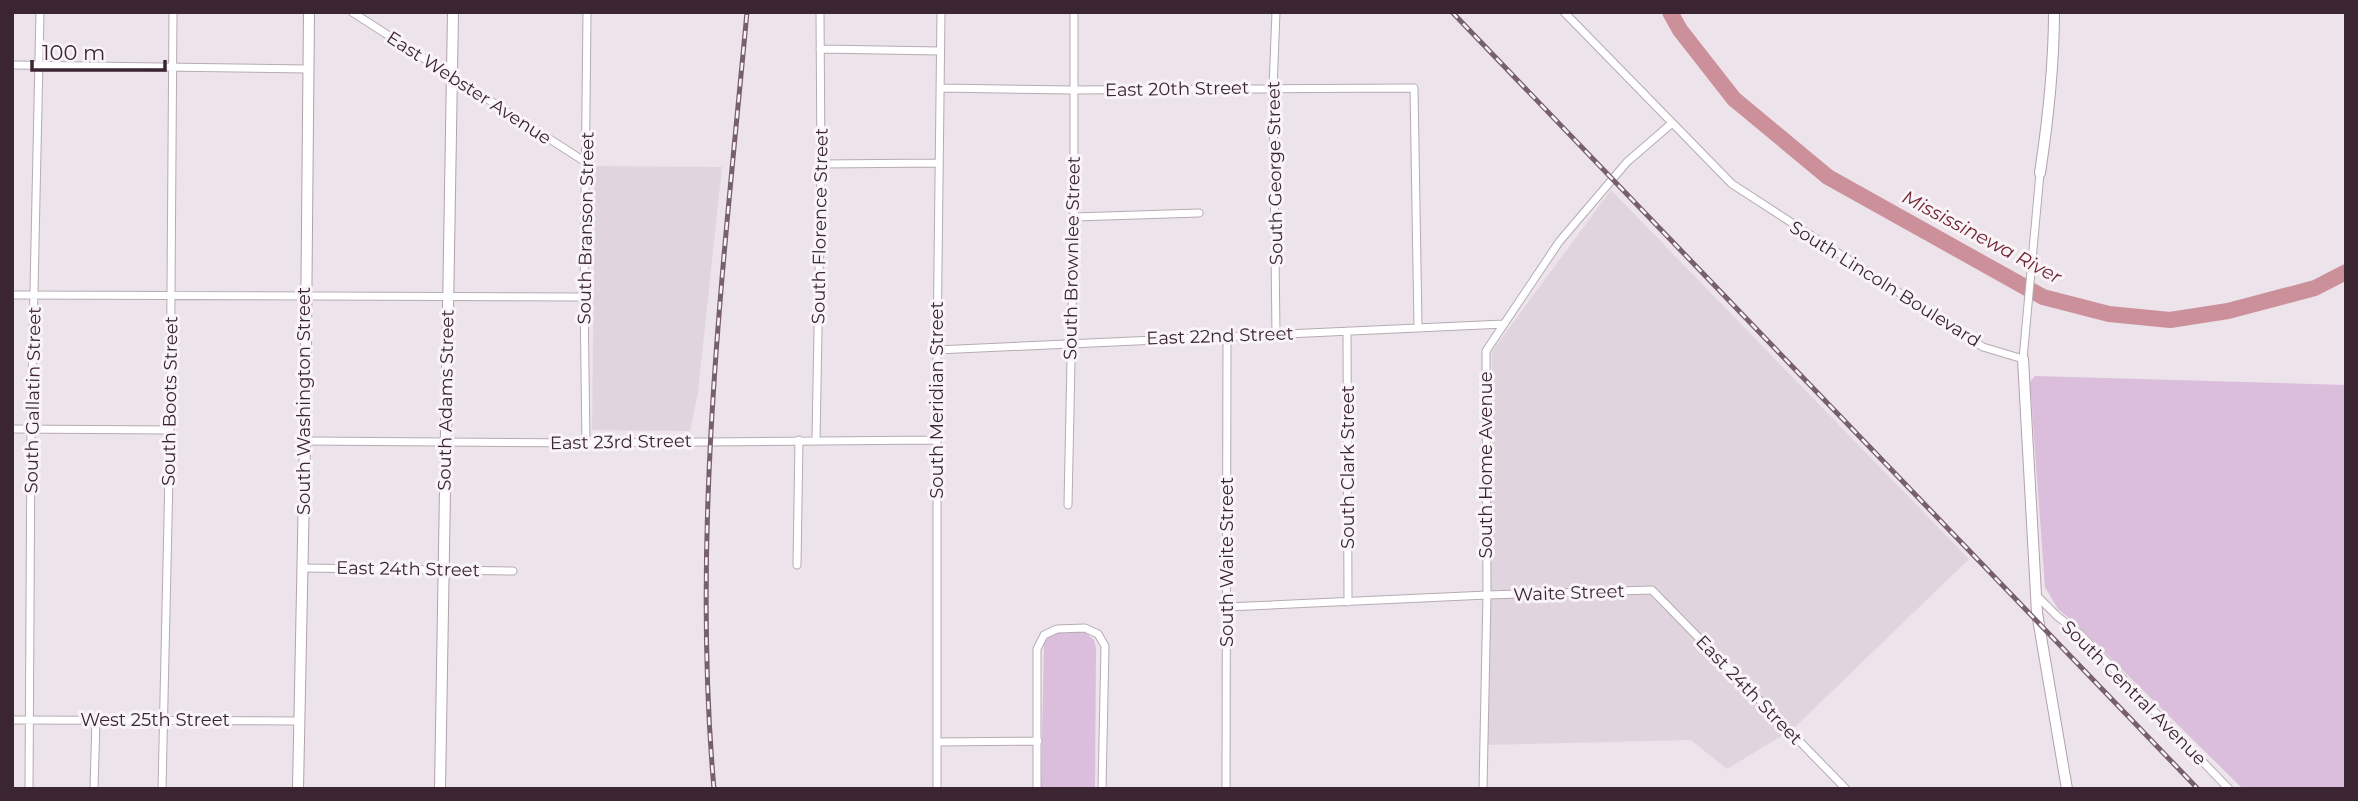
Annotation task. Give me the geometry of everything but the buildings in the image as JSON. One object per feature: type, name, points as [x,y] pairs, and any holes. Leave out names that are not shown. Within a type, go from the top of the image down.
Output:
[{"type":"main road","name":"South Washington Street","points":[[298,789],[309,12]]},
{"type":"main road","name":"South Adams Street","points":[[440,789],[453,12]]},
{"type":"main road","points":[[2040,173],[2049,116],[2054,12]]},
{"type":"main road","points":[[2022,359],[2039,624],[2067,789]]},
{"type":"street","name":"South Gallatin Street","points":[[29,789],[31,429],[40,12]]},
{"type":"street","name":"South Boots Street","points":[[162,789],[170,430],[173,12]]},
{"type":"street","name":"East Webster Avenue","points":[[352,12],[586,163]]},
{"type":"street","name":"South Branson Street","points":[[586,443],[584,297],[587,12]]},
{"type":"street","name":"South Florence Street","points":[[816,440],[821,163],[820,12]]},
{"type":"street","name":"South Meridian Street","points":[[937,789],[937,350],[941,12]]},
{"type":"street","name":"South Brownlee Street","points":[[1068,505],[1074,217],[1074,12]]},
{"type":"street","name":"South George Street","points":[[1276,12],[1273,88],[1276,334]]},
{"type":"street","name":"South Lincoln Boulevard","points":[[1564,12],[1732,184],[1762,206],[1983,347],[2022,359]]},
{"type":"street","points":[[820,49],[940,51]]},
{"type":"street","points":[[12,65],[308,69]]},
{"type":"street","name":"East 20th Street","points":[[940,89],[1414,88],[1418,327]]},
{"type":"street","name":"South Home Avenue","points":[[1483,789],[1487,595],[1486,351],[1559,242],[1628,162],[1671,124]]},
{"type":"street","points":[[821,163],[938,163]]},
{"type":"street","points":[[2022,359],[2040,173]]},
{"type":"street","points":[[1074,217],[1199,213]]},
{"type":"street","points":[[12,295],[584,297]]},
{"type":"street","name":"East 22nd Street","points":[[937,350],[1504,324]]},
{"type":"street","name":"South Clark Street","points":[[1348,331],[1348,602]]},
{"type":"street","name":"South Waite Street","points":[[1226,789],[1227,335]]},
{"type":"street","points":[[12,429],[170,430]]},
{"type":"street","points":[[797,565],[799,440]]},
{"type":"street","name":"East 23rd Street","points":[[305,441],[586,443],[937,440]]},
{"type":"street","name":"East 24th Street","points":[[303,568],[513,570]]},
{"type":"street","name":"Waite Street","points":[[1487,595],[1652,590]]},
{"type":"street","name":"East 24th Street","points":[[1652,590],[1846,789]]},
{"type":"street","points":[[1227,607],[1487,595]]},
{"type":"street","name":"South Central Avenue","points":[[2038,597],[2057,617],[2080,634],[2229,789]]},
{"type":"street","points":[[1037,789],[1037,649],[1044,635],[1057,629],[1084,628],[1098,634],[1105,646],[1102,789]]},
{"type":"street","name":"West 25th Street","points":[[12,720],[299,721]]},
{"type":"street","points":[[94,789],[96,720]]},
{"type":"street","points":[[938,742],[1038,741]]},
{"type":"shaded area","points":[[595,166],[722,167],[698,392],[690,431],[592,430]]},
{"type":"shaded area","points":[[1611,190],[1969,559],[1793,729],[1727,769],[1691,740],[1487,745],[1492,351]]},
{"type":"shaded area","points":[[2035,376],[2346,385],[2346,789],[2243,789],[2058,609],[2045,587],[2030,382]]},
{"type":"shaded area","points":[[1084,631],[1094,640],[1096,648],[1095,789],[1041,789],[1044,642],[1054,632]]},
{"type":"waterway","name":"Mississinewa River","points":[[1670,12],[1680,30],[1734,99],[1828,177],[2043,297],[2109,314],[2170,320],[2228,311],[2315,288],[2346,272]]},
{"type":"railway","points":[[714,789],[706,595],[708,497],[720,303],[747,12]]},
{"type":"railway","points":[[1452,12],[2198,789]]}]
